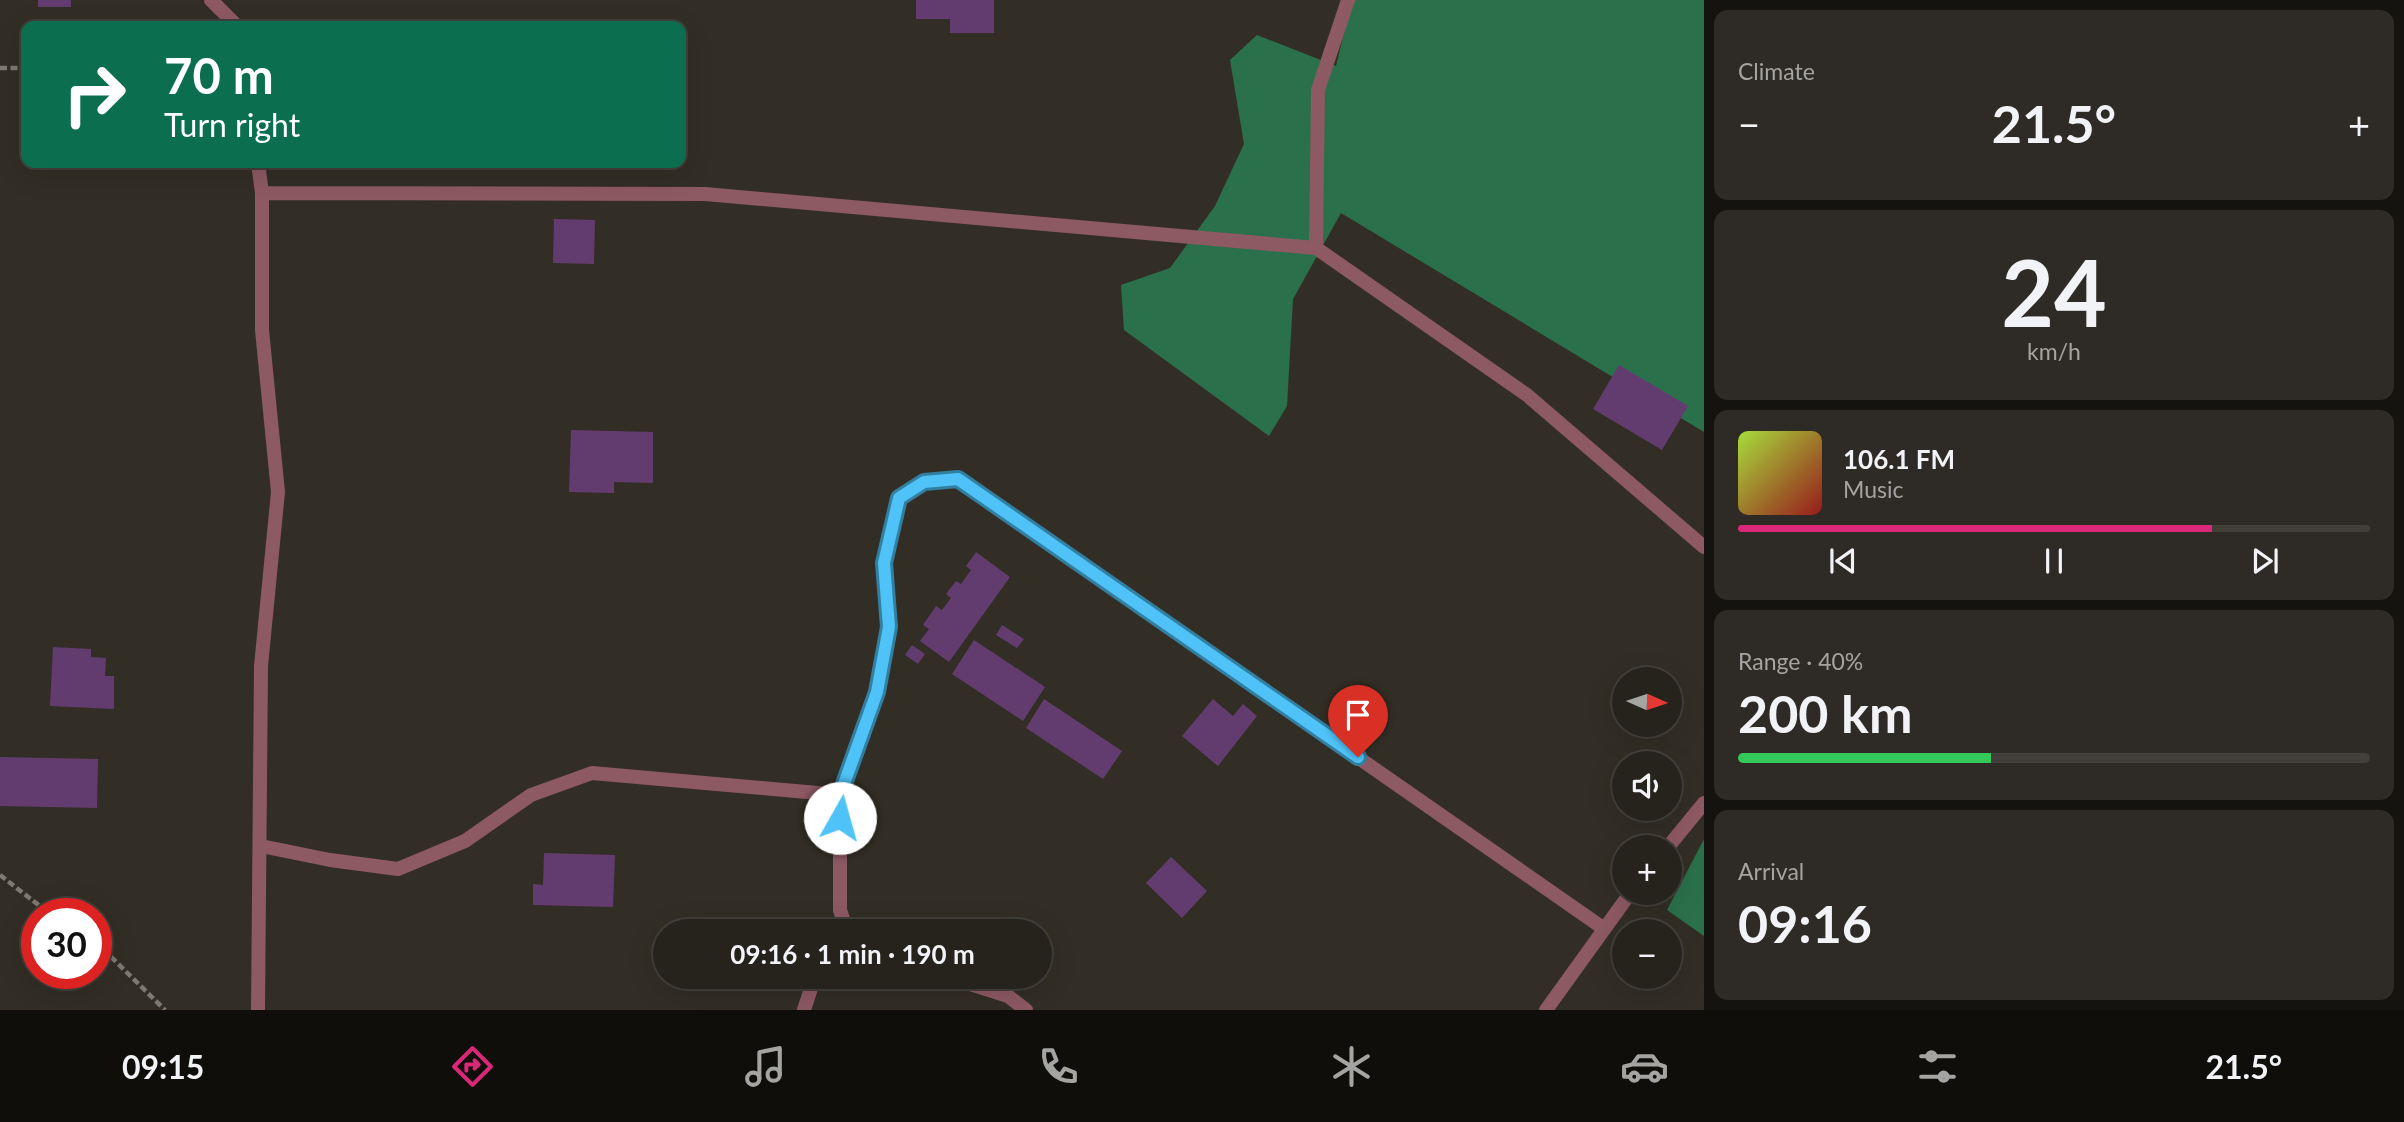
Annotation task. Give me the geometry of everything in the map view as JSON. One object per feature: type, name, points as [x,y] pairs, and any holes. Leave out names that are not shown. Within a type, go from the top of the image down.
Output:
[{"type":"street","points":[[211,0],[232,21]]},
{"type":"street","points":[[1316,248],[1318,90],[1348,0]]},
{"type":"street","points":[[258,1010],[261,666],[278,492],[262,330],[262,193],[259,168]]},
{"type":"street","points":[[262,193],[705,194],[1316,248],[1527,395],[1704,547]]},
{"type":"street","points":[[843,919],[840,910],[840,795],[877,692],[889,627],[884,563],[899,498],[924,482],[958,479],[1603,928]]},
{"type":"street","points":[[261,846],[330,860],[398,869],[465,841],[531,795],[592,773],[840,795]]},
{"type":"street","points":[[1678,835],[1704,803]]},
{"type":"street","points":[[1546,1010],[1621,905]]},
{"type":"street","points":[[804,1010],[811,989]]},
{"type":"street","points":[[986,989],[1008,996],[1026,1010]]},
{"type":"path","points":[[0,68],[21,68]]},
{"type":"path","points":[[0,875],[29,898]]},
{"type":"path","points":[[112,958],[165,1010]]},
{"type":"green space","points":[[1352,0],[1704,0],[1704,432],[1341,213],[1293,299],[1287,406],[1269,436],[1124,330],[1121,285],[1170,268],[1215,206],[1244,144],[1230,60],[1257,35],[1336,66]]},
{"type":"green space","points":[[1704,839],[1704,936],[1667,910],[1670,905],[1682,905],[1682,881]]},
{"type":"building","points":[[38,0],[71,0],[71,7],[38,7]]},
{"type":"building","points":[[916,0],[994,0],[994,33],[950,33],[950,19],[916,19]]},
{"type":"building","points":[[554,219],[595,220],[594,264],[553,263]]},
{"type":"building","points":[[1619,365],[1688,406],[1662,450],[1593,409]]},
{"type":"building","points":[[571,430],[653,432],[653,483],[614,482],[614,493],[569,492]]},
{"type":"building","points":[[976,552],[1010,577],[949,662],[920,641],[929,629],[923,625],[936,606],[942,610],[951,598],[946,594],[956,581],[961,584],[971,570],[966,566]]},
{"type":"building","points":[[1002,625],[1024,639],[1017,648],[996,635]]},
{"type":"building","points":[[974,640],[1045,687],[1023,721],[952,674]]},
{"type":"building","points":[[912,645],[925,654],[918,664],[905,655]]},
{"type":"building","points":[[53,647],[91,649],[91,657],[106,658],[105,676],[114,676],[114,709],[50,706]]},
{"type":"building","points":[[1044,699],[1122,751],[1103,779],[1026,728]]},
{"type":"building","points":[[1213,699],[1233,716],[1243,704],[1257,716],[1218,766],[1182,736]]},
{"type":"building","points":[[0,757],[98,759],[97,808],[0,806]]},
{"type":"building","points":[[544,853],[615,855],[613,907],[533,905],[533,884],[543,885]]},
{"type":"building","points":[[1171,857],[1207,891],[1182,918],[1146,883]]},
{"type":"route","points":[[840,818],[840,795],[877,692],[889,627],[884,563],[899,498],[924,482],[958,479],[1358,757]]}]
